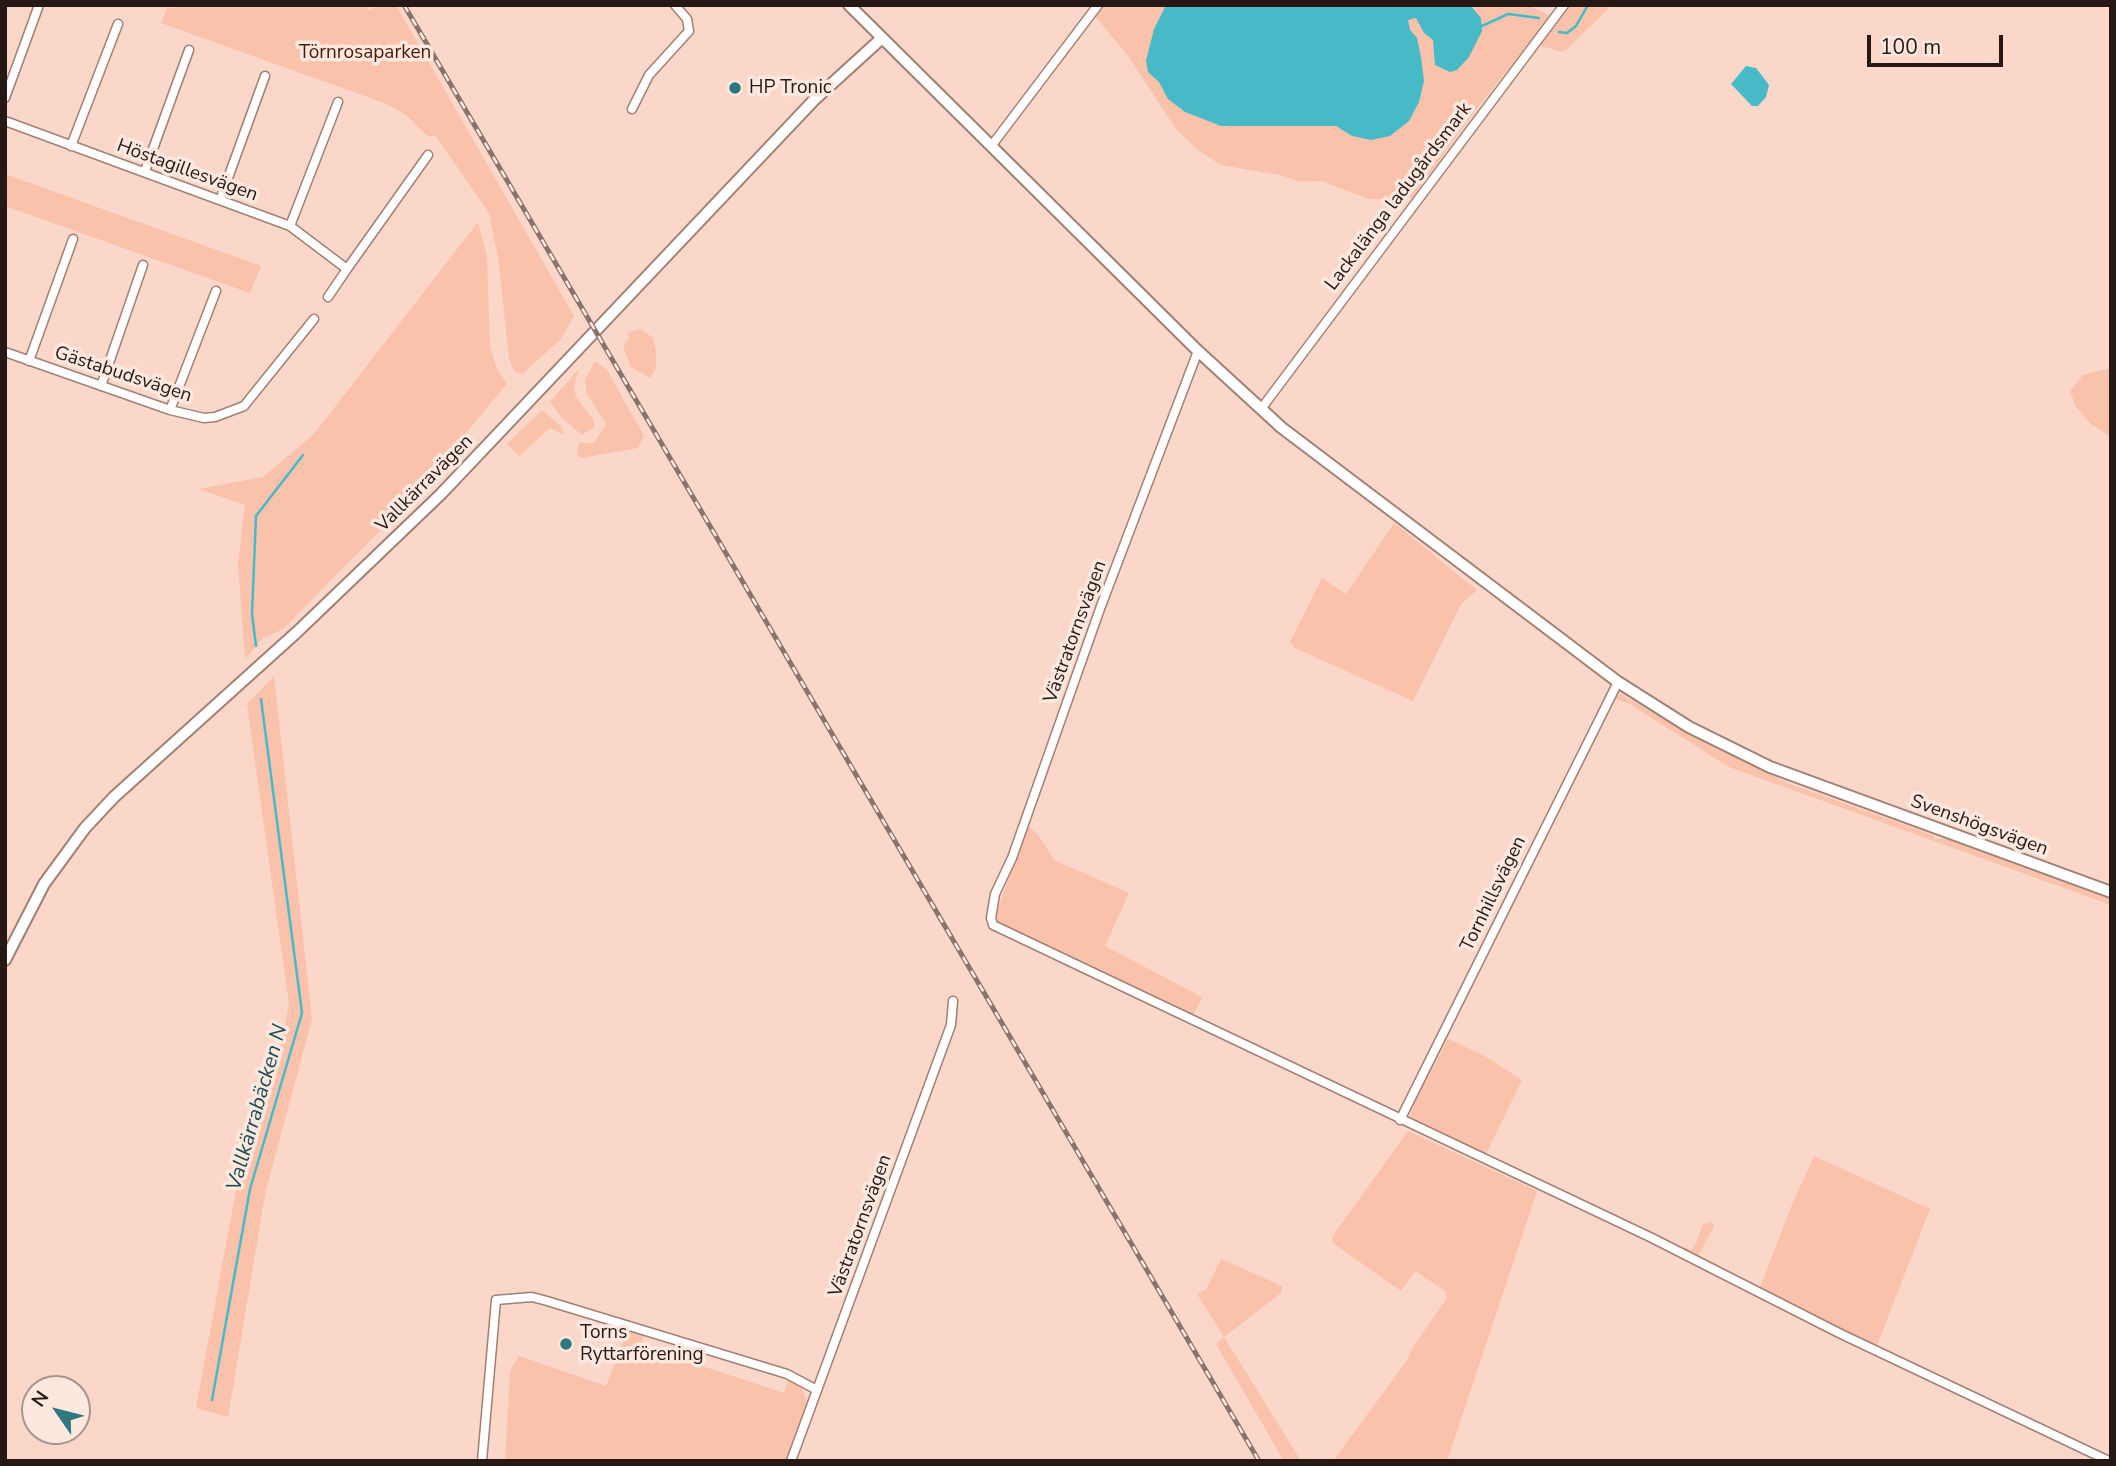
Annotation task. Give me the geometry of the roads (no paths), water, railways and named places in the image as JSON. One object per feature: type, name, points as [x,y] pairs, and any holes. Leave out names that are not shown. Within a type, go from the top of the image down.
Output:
[{"type":"main road","name":"Svenshögsvägen","points":[[849,5],[1198,351],[1261,409],[1343,476],[1618,682],[1725,747],[1836,792],[2111,892]]},
{"type":"main road","name":"Vallkärravägen","points":[[5,960],[44,884],[85,828],[114,797],[287,642],[441,494],[814,99],[882,38]]},
{"type":"street","points":[[5,99],[39,5]]},
{"type":"street","points":[[632,109],[649,75],[689,31],[687,19],[675,5]]},
{"type":"street","points":[[992,145],[1098,5]]},
{"type":"street","name":"Lackalänga ladugårdsmark","points":[[1261,409],[1564,5]]},
{"type":"street","points":[[72,146],[118,24]]},
{"type":"street","points":[[145,171],[189,50]]},
{"type":"street","points":[[220,200],[265,76]]},
{"type":"street","points":[[290,226],[338,102]]},
{"type":"street","name":"Höstagillesvägen","points":[[5,121],[290,226],[347,269]]},
{"type":"street","points":[[328,297],[428,155]]},
{"type":"street","points":[[29,360],[73,239]]},
{"type":"street","points":[[101,386],[143,265]]},
{"type":"street","points":[[170,410],[216,291]]},
{"type":"street","name":"Gästabudsvägen","points":[[5,352],[170,410],[204,418],[227,414],[244,406],[314,319]]},
{"type":"street","name":"Västratornsvägen","points":[[1198,351],[1101,606],[1012,858],[995,894],[991,918],[993,925],[1401,1120]]},
{"type":"street","name":"Tornhillsvägen","points":[[1401,1120],[1618,682]]},
{"type":"street","name":"Västratornsvägen","points":[[791,1461],[951,1026],[953,1001]]},
{"type":"street","points":[[1401,1120],[1652,1238],[1991,1406],[2109,1461]]},
{"type":"street","points":[[482,1461],[496,1300],[532,1297],[547,1300],[787,1374],[817,1390]]},
{"type":"water","points":[[1166,5],[1470,5],[1481,18],[1482,31],[1469,57],[1457,70],[1450,72],[1435,65],[1433,40],[1424,33],[1416,18],[1408,20],[1410,30],[1417,38],[1421,57],[1424,81],[1419,102],[1409,121],[1390,136],[1371,140],[1352,136],[1336,126],[1221,126],[1185,112],[1168,99],[1159,82],[1148,72],[1146,61],[1154,29]]},
{"type":"water","points":[[1746,66],[1756,68],[1769,85],[1766,97],[1758,106],[1752,106],[1731,84]]},
{"type":"waterway","points":[[1559,32],[1567,33],[1576,26],[1588,5]]},
{"type":"waterway","points":[[1480,27],[1508,14],[1539,18]]},
{"type":"waterway","name":"Vallkärrabäcken N","points":[[256,646],[252,614],[256,516],[303,455]]},
{"type":"waterway","name":"Vallkärrabäcken N","points":[[212,1400],[250,1189],[302,1013],[261,699]]},
{"type":"railway","points":[[404,5],[1259,1461]]},
{"type":"place","name":"HP Tronic","points":[[735,88]]},
{"type":"place","name":"Torns Ryttarförening","points":[[566,1344]]},
{"type":"park label","name":"Törnrosaparken","points":[[365,53]]}]
